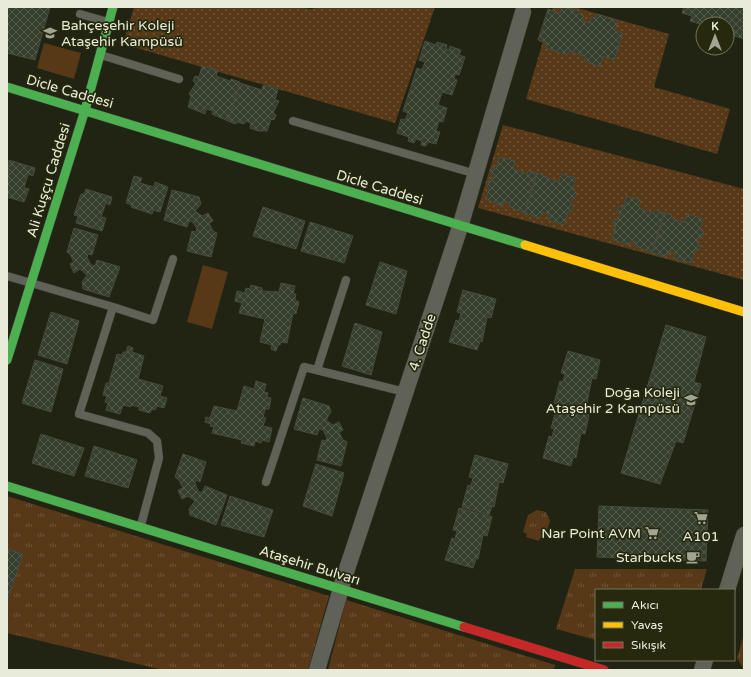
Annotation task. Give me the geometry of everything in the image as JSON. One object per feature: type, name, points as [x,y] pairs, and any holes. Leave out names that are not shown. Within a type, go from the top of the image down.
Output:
[{"type":"street","name":"Ali Kuşçu Caddesi","points":[[7,360],[85,110],[113,7]]},
{"type":"street","name":"4. Cadde","points":[[317,670],[340,589],[460,227],[523,12]]},
{"type":"street","name":"Dicle Caddesi","points":[[7,87],[460,227],[744,312]]},
{"type":"street","name":"Ataşehir Bulvarı","points":[[7,486],[593,668],[604,670]]},
{"type":"street","points":[[727,589],[744,535]]},
{"type":"lane","points":[[80,14],[109,23]]},
{"type":"lane","points":[[100,55],[179,79]]},
{"type":"lane","points":[[293,121],[476,174]]},
{"type":"lane","points":[[7,276],[113,306],[153,320],[173,259]]},
{"type":"lane","points":[[317,370],[346,280]]},
{"type":"lane","points":[[113,306],[79,414],[148,433],[157,441],[159,458],[140,527]]},
{"type":"lane","points":[[266,482],[304,367],[405,392]]},
{"type":"lane","points":[[567,659],[570,670]]},
{"type":"green space","points":[[134,7],[291,7],[311,9],[323,7],[435,7],[395,123],[123,44]]},
{"type":"green space","points":[[553,7],[574,7],[669,34],[654,87],[730,109],[717,154],[526,99]]},
{"type":"green space","points":[[44,43],[81,53],[74,79],[37,68]]},
{"type":"green space","points":[[503,125],[744,189],[744,280],[478,208]]},
{"type":"green space","points":[[203,265],[228,272],[212,329],[187,322]]},
{"type":"green space","points":[[7,496],[329,596],[308,670],[163,670],[7,633]]},
{"type":"green space","points":[[537,510],[546,512],[550,521],[544,539],[540,538],[539,541],[526,537],[527,534],[523,532],[528,515]]},
{"type":"green space","points":[[575,569],[707,569],[701,589],[595,589],[595,640],[556,629]]},
{"type":"green space","points":[[346,600],[555,665],[553,670],[328,670]]},
{"type":"green space","points":[[744,634],[744,670],[737,658]]},
{"type":"building","points":[[7,7],[50,7],[35,60],[7,53]]},
{"type":"building","points":[[563,7],[579,11],[578,14],[584,16],[582,21],[590,23],[591,17],[595,19],[597,14],[618,21],[615,31],[623,33],[614,60],[603,56],[600,67],[584,61],[586,57],[569,51],[567,55],[546,48],[547,44],[538,40],[548,9],[560,13]]},
{"type":"building","points":[[684,7],[744,7],[744,39],[735,36],[735,16],[695,16],[695,23],[690,21],[692,16],[682,13]]},
{"type":"building","points":[[425,41],[436,45],[437,42],[447,45],[446,49],[449,50],[450,46],[461,50],[459,55],[465,57],[459,75],[455,74],[454,79],[457,80],[452,95],[442,92],[438,105],[447,108],[443,122],[439,121],[436,131],[440,132],[436,144],[428,142],[426,146],[421,145],[422,141],[416,139],[414,143],[408,141],[409,137],[397,133],[401,119],[405,120],[408,113],[403,111],[417,68],[422,70],[425,62],[419,60]]},
{"type":"building","points":[[202,66],[218,70],[216,76],[230,81],[231,79],[240,82],[228,121],[212,114],[213,111],[206,109],[205,114],[188,107],[191,96],[189,94],[196,83],[193,81],[195,76],[199,77]]},
{"type":"building","points":[[240,83],[262,90],[263,85],[278,89],[275,100],[279,101],[273,113],[276,115],[274,120],[271,119],[267,131],[258,131],[250,128],[251,123],[246,121],[244,124],[238,122],[235,124],[228,121]]},
{"type":"building","points":[[500,157],[515,161],[513,169],[527,174],[528,171],[537,173],[525,213],[510,207],[509,203],[503,201],[502,206],[486,199],[489,188],[487,187],[489,180],[492,181],[492,167],[496,169]]},
{"type":"building","points":[[9,160],[35,168],[33,176],[28,174],[24,188],[29,189],[24,202],[7,197]]},
{"type":"building","points":[[537,173],[558,182],[562,174],[576,178],[572,190],[577,192],[575,199],[572,198],[570,205],[573,206],[572,211],[568,211],[564,225],[548,220],[549,214],[542,212],[540,218],[525,213]]},
{"type":"building","points":[[134,176],[142,178],[140,183],[154,187],[155,182],[168,187],[160,212],[153,210],[152,214],[131,207],[132,205],[126,203]]},
{"type":"building","points":[[86,189],[112,197],[110,205],[106,203],[101,217],[106,218],[102,231],[76,223],[78,216],[74,215],[81,194],[84,194]]},
{"type":"building","points":[[172,190],[199,197],[201,204],[195,211],[202,216],[208,213],[213,221],[209,223],[213,231],[217,233],[211,257],[187,251],[192,231],[196,232],[197,229],[193,222],[189,221],[187,227],[164,220]]},
{"type":"building","points":[[626,196],[641,200],[639,208],[653,213],[655,210],[664,213],[652,253],[635,246],[636,242],[631,240],[629,245],[612,239],[616,227],[613,226],[614,219],[618,221],[620,214],[616,212],[619,206],[624,208]]},
{"type":"building","points":[[263,207],[305,221],[296,249],[253,236]]},
{"type":"building","points":[[664,213],[672,215],[671,218],[684,222],[688,214],[703,219],[700,230],[704,232],[702,238],[698,237],[697,244],[701,246],[698,251],[695,250],[691,263],[674,259],[676,254],[669,251],[667,257],[652,253]]},
{"type":"building","points":[[310,222],[353,236],[344,263],[301,251]]},
{"type":"building","points":[[74,228],[98,235],[92,255],[88,254],[87,257],[91,265],[95,266],[97,260],[120,267],[109,297],[83,289],[82,282],[87,275],[80,269],[74,273],[70,264],[74,262],[70,254],[67,252]]},
{"type":"building","points":[[380,262],[407,271],[396,314],[366,305]]},
{"type":"building","points":[[281,283],[295,286],[293,294],[296,294],[295,300],[299,302],[296,314],[293,313],[287,343],[281,342],[276,351],[271,349],[272,345],[260,342],[265,319],[239,313],[242,303],[235,301],[237,291],[245,293],[246,288],[250,289],[251,285],[262,288],[262,291],[279,292]]},
{"type":"building","points":[[463,290],[496,299],[491,318],[487,317],[482,342],[480,341],[477,350],[449,342],[456,320],[459,321],[461,313],[457,312]]},
{"type":"building","points":[[51,312],[79,321],[67,364],[38,355]]},
{"type":"building","points":[[355,323],[382,332],[371,375],[342,366]]},
{"type":"building","points":[[666,325],[706,337],[694,382],[701,384],[683,443],[676,441],[660,484],[621,473]]},
{"type":"building","points":[[128,346],[133,348],[132,352],[144,356],[138,379],[163,386],[160,396],[167,398],[164,408],[157,406],[155,410],[152,409],[150,413],[139,410],[139,407],[131,405],[131,407],[123,405],[120,414],[106,410],[108,403],[105,402],[107,396],[103,395],[106,383],[109,383],[117,354],[122,355],[123,352],[126,352]]},
{"type":"building","points":[[568,351],[600,360],[596,379],[592,378],[587,403],[584,402],[582,411],[554,403],[560,381],[563,382],[565,374],[561,373]]},
{"type":"building","points":[[35,360],[63,369],[51,412],[22,403]]},
{"type":"building","points":[[256,381],[266,384],[264,392],[268,393],[267,397],[271,398],[269,409],[265,409],[263,417],[266,418],[263,426],[272,428],[269,442],[262,440],[261,443],[255,441],[254,446],[241,443],[242,440],[212,433],[214,427],[205,422],[206,417],[210,418],[214,406],[237,411],[244,386],[254,389]]},
{"type":"building","points":[[303,398],[329,406],[331,412],[326,420],[333,425],[339,422],[343,430],[339,432],[343,440],[347,442],[341,466],[317,460],[322,440],[326,441],[327,438],[323,430],[319,429],[317,435],[294,429]]},
{"type":"building","points":[[557,406],[589,415],[585,434],[581,433],[576,458],[573,457],[571,466],[543,458],[549,436],[552,437],[554,429],[551,428]]},
{"type":"building","points":[[41,434],[84,448],[74,476],[32,463]]},
{"type":"building","points":[[94,446],[137,460],[128,488],[85,476]]},
{"type":"building","points":[[183,454],[206,462],[200,482],[196,480],[195,483],[198,491],[202,493],[205,486],[227,495],[216,525],[190,515],[189,509],[195,501],[188,496],[182,499],[178,490],[183,488],[179,480],[175,477]]},
{"type":"building","points":[[475,455],[508,464],[503,483],[499,482],[494,507],[492,506],[489,515],[462,507],[468,485],[471,486],[473,478],[469,477]]},
{"type":"building","points":[[316,464],[344,473],[332,516],[303,506]]},
{"type":"building","points":[[230,496],[273,510],[264,537],[221,525]]},
{"type":"building","name":"Nar Point AVM","points":[[599,506],[708,510],[706,561],[597,557]]},
{"type":"building","points":[[459,508],[492,517],[487,536],[483,535],[478,559],[476,559],[473,568],[445,560],[452,538],[455,539],[457,531],[453,530]]},
{"type":"building","points":[[7,549],[23,554],[7,601]]},
{"type":"traffic: fast","points":[[7,360],[85,110],[113,7]]},
{"type":"traffic: fast","points":[[7,87],[525,245]]},
{"type":"traffic: fast","points":[[7,486],[464,627]]},
{"type":"traffic: slow","points":[[525,245],[744,312]]},
{"type":"traffic: jam","points":[[464,627],[604,670]]},
{"type":"place","name":"Bahçeşehir Koleji Ataşehir Kampüsü","points":[[50,33]]},
{"type":"place","name":"Doğa Koleji Ataşehir 2 Kampüsü","points":[[691,400]]},
{"type":"place","name":"A101","points":[[701,518]]},
{"type":"place","name":"Nar Point AVM","points":[[652,533]]},
{"type":"place","name":"Starbucks","points":[[693,557]]}]
